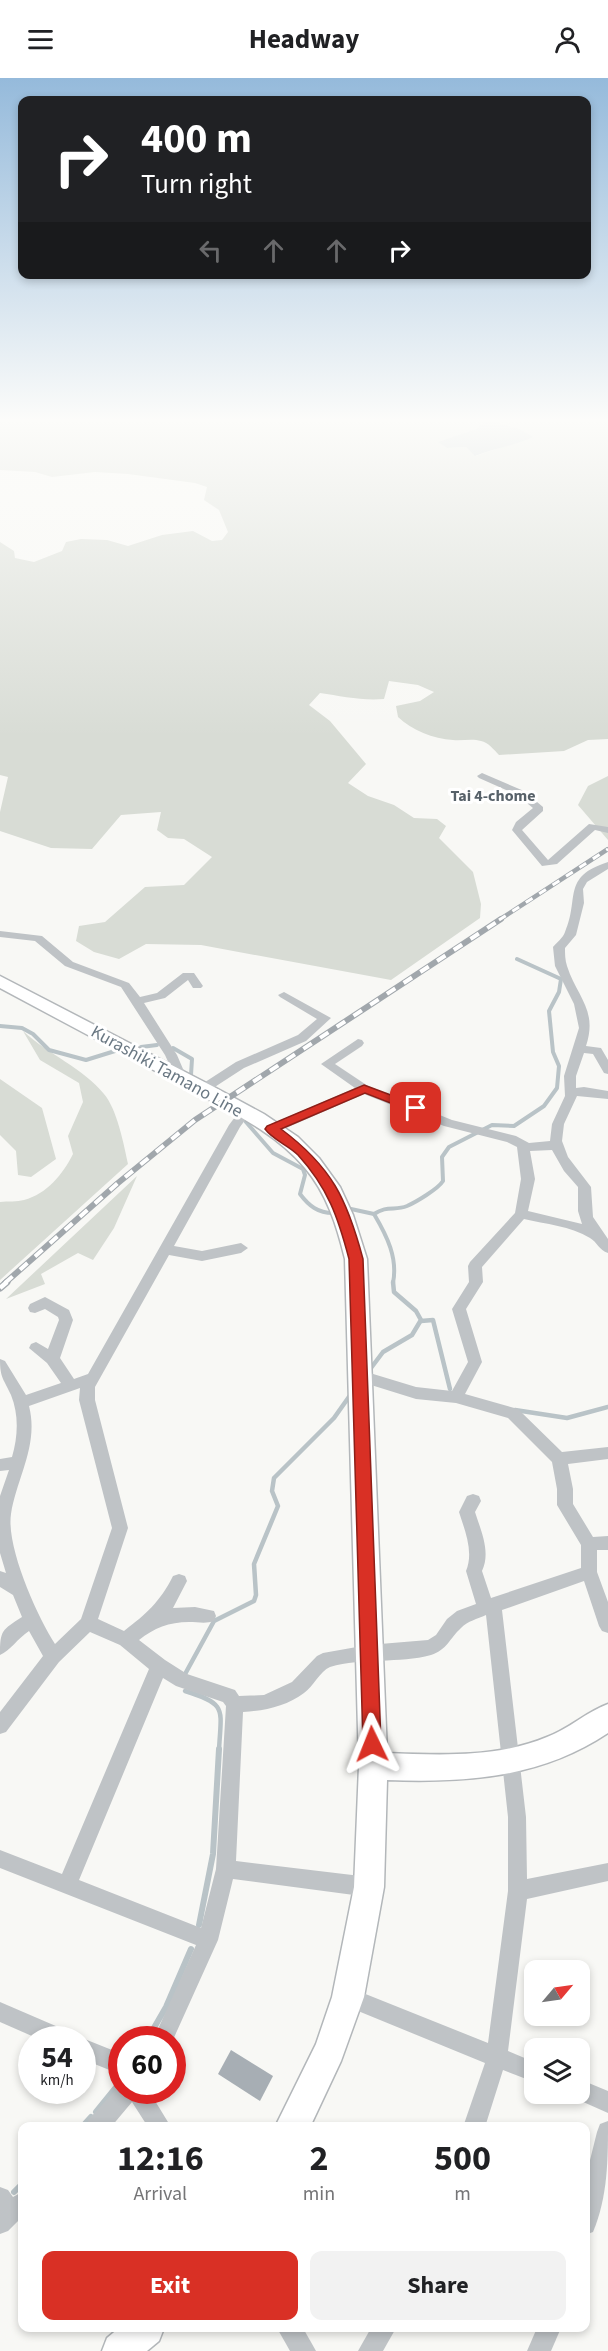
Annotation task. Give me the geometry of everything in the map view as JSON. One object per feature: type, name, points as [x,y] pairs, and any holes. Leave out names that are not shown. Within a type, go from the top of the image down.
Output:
[{"type":"main road","name":"Kurashiki Tamano Line","points":[[0,981],[245,1112],[301,1151],[328,1184],[345,1217],[356,1259],[373,1766],[369,1887],[348,1997],[330,2050],[294,2122]]},
{"type":"main road","points":[[373,1766],[475,1768],[511,1763],[560,1747],[585,1735],[608,1717]]},
{"type":"main road","points":[[120,2351],[141,2332]]},
{"type":"street","points":[[482,776],[518,792],[537,805],[539,809],[520,824],[517,830],[546,864],[553,862],[593,826],[608,830]]},
{"type":"street","points":[[608,865],[583,880],[578,889],[579,903],[570,935],[559,947],[561,965],[572,985],[584,1019],[583,1040],[567,1086],[571,1096],[557,1123],[555,1145],[569,1169],[580,1179],[586,1192],[585,1205],[588,1224],[608,1248]]},
{"type":"street","points":[[0,934],[38,938],[69,964],[125,986],[177,1065],[180,1076]]},
{"type":"street","points":[[136,1001],[161,996],[187,975],[190,975],[197,986]]},
{"type":"street","points":[[203,1089],[240,1065],[302,1038],[325,1018],[284,995]]},
{"type":"street","points":[[358,1043],[327,1064],[364,1089],[448,1123],[511,1139],[523,1145],[555,1145]]},
{"type":"street","points":[[580,1049],[597,1052],[608,1070]]},
{"type":"street","points":[[272,1129],[364,1089]]},
{"type":"street","points":[[570,1093],[584,1091],[608,1095]]},
{"type":"street","points":[[0,1726],[53,1657],[88,1623],[120,1528],[87,1400],[87,1387],[235,1125],[245,1112]]},
{"type":"street","points":[[456,1397],[475,1362],[459,1309],[476,1282],[475,1266],[521,1214],[528,1179],[523,1145]]},
{"type":"street","points":[[521,1214],[581,1228],[595,1234]]},
{"type":"street","points":[[166,1250],[202,1256],[241,1248]]},
{"type":"street","points":[[35,1308],[45,1302],[64,1314],[66,1320],[52,1359]]},
{"type":"street","points":[[36,1348],[52,1359],[70,1385]]},
{"type":"street","points":[[0,1365],[13,1382],[23,1402],[23,1451],[3,1509],[1,1529],[32,1620],[53,1657]]},
{"type":"street","points":[[360,1376],[416,1393],[456,1397],[513,1413],[559,1459],[565,1489],[565,1505],[589,1544],[589,1572],[608,1626]]},
{"type":"street","points":[[23,1402],[93,1378]]},
{"type":"street","points":[[559,1459],[608,1453]]},
{"type":"street","points":[[0,1465],[19,1462]]},
{"type":"street","points":[[473,1501],[467,1512],[477,1544],[477,1564],[474,1571],[489,1606],[511,1763],[517,1817],[518,1892],[496,2056],[476,2122]]},
{"type":"street","points":[[589,1544],[608,1543]]},
{"type":"street","points":[[235,1704],[265,1703],[298,1688],[323,1661],[368,1653],[432,1647],[442,1640],[453,1624],[463,1616],[589,1572]]},
{"type":"street","points":[[0,1578],[21,1591]]},
{"type":"street","points":[[126,1640],[168,1604],[176,1593],[179,1581]]},
{"type":"street","points":[[146,1623],[163,1616],[185,1614],[208,1616]]},
{"type":"street","points":[[0,1647],[11,1633],[32,1620]]},
{"type":"street","points":[[88,1623],[126,1640],[159,1666],[182,1680],[229,1696],[235,1704],[226,1869],[208,1940],[169,2026]]},
{"type":"street","points":[[67,1885],[159,1666]]},
{"type":"street","points":[[0,1859],[208,1940]]},
{"type":"street","points":[[226,1869],[369,1887]]},
{"type":"street","points":[[518,1892],[608,1872]]},
{"type":"street","points":[[348,1997],[524,2068]]},
{"type":"street","points":[[0,2012],[32,2026]]},
{"type":"street","points":[[590,2095],[608,2102]]},
{"type":"street","points":[[101,2122],[117,2104]]},
{"type":"street","points":[[145,2104],[157,2122]]},
{"type":"street","points":[[590,2204],[608,2132]]},
{"type":"street","points":[[292,2332],[304,2351]]},
{"type":"street","points":[[370,2351],[382,2332]]},
{"type":"street","points":[[539,2351],[547,2332]]},
{"type":"shaded area","points":[[225,525],[608,525],[608,739],[588,740],[564,751],[499,755],[484,742],[438,738],[410,726],[398,717],[396,706],[420,701],[434,692],[418,685],[389,681],[384,699],[360,699],[320,693],[309,705],[330,721],[366,764],[348,783],[368,796],[394,805],[414,818],[437,819],[446,826],[439,838],[473,872],[481,904],[480,918],[391,980],[201,945],[146,944],[119,959],[94,952],[76,941],[79,926],[105,922],[145,887],[184,885],[212,857],[184,839],[168,838],[157,830],[161,812],[121,815],[92,849],[51,848],[0,831],[0,812],[8,777],[0,775],[0,542],[14,551],[15,558],[34,562],[62,551],[66,542],[81,539],[107,540],[128,546],[162,535],[193,531],[212,541],[222,540],[228,532]]},
{"type":"shaded area","points":[[608,776],[608,840],[578,805],[588,786]]},
{"type":"shaded area","points":[[23,1031],[86,1076],[104,1094],[116,1118],[128,1164],[0,1280],[0,1202],[21,1201],[32,1197],[47,1188],[59,1176],[73,1154],[68,1136],[83,1102],[79,1083],[40,1060]]},
{"type":"shaded area","points":[[0,1079],[42,1108],[56,1159],[31,1177],[18,1175],[16,1151],[0,1135]]},
{"type":"shaded area","points":[[137,1176],[114,1228],[93,1260],[78,1253],[41,1274],[45,1284],[6,1299]]},
{"type":"building","points":[[231,2050],[273,2076],[260,2101],[218,2074]]},
{"type":"waterway","points":[[374,1214],[407,1206],[432,1191],[443,1181],[442,1157],[449,1147],[492,1125],[514,1126],[544,1106],[557,1088],[559,1066],[553,1052],[549,1011],[559,992],[561,979],[517,959]]},
{"type":"waterway","points":[[0,1026],[22,1028],[33,1034],[49,1050],[86,1060],[115,1051]]},
{"type":"waterway","points":[[141,1047],[157,1045]]},
{"type":"waterway","points":[[173,1048],[192,1059],[191,1075]]},
{"type":"waterway","points":[[246,1122],[273,1153],[303,1169],[305,1175],[300,1194],[307,1202],[318,1210],[333,1213]]},
{"type":"waterway","points":[[351,1209],[374,1214]]},
{"type":"waterway","points":[[374,1214],[393,1256],[393,1283]]},
{"type":"waterway","points":[[371,1368],[383,1352],[412,1335],[421,1320],[416,1311],[394,1292],[393,1283]]},
{"type":"waterway","points":[[421,1321],[433,1320],[450,1389]]},
{"type":"waterway","points":[[184,1676],[214,1621],[254,1601],[256,1595],[254,1564],[278,1506],[272,1491],[274,1478],[334,1418],[351,1394]]},
{"type":"waterway","points":[[515,1410],[567,1418],[608,1407]]},
{"type":"waterway","points":[[185,1691],[209,1700],[219,1710],[221,1725],[219,1750]]},
{"type":"waterway","points":[[199,1925],[213,1854],[219,1749]]},
{"type":"waterway","points":[[155,2026],[166,2007],[191,1949]]},
{"type":"waterway","points":[[96,2112],[108,2097]]},
{"type":"waterway","points":[[86,2122],[91,2117]]},
{"type":"waterway","points":[[14,2192],[18,2188]]},
{"type":"railway","points":[[499,920],[608,849]]},
{"type":"railway","points":[[5,1283],[118,1183],[195,1120],[501,919]]},
{"type":"railway","points":[[0,1288],[7,1282]]},
{"type":"district","name":"Tai 4-chome","points":[[493,795]]},
{"type":"route","points":[[372,1744],[356,1259],[345,1217],[328,1184],[301,1151],[272,1129],[364,1089],[416,1108]]}]
